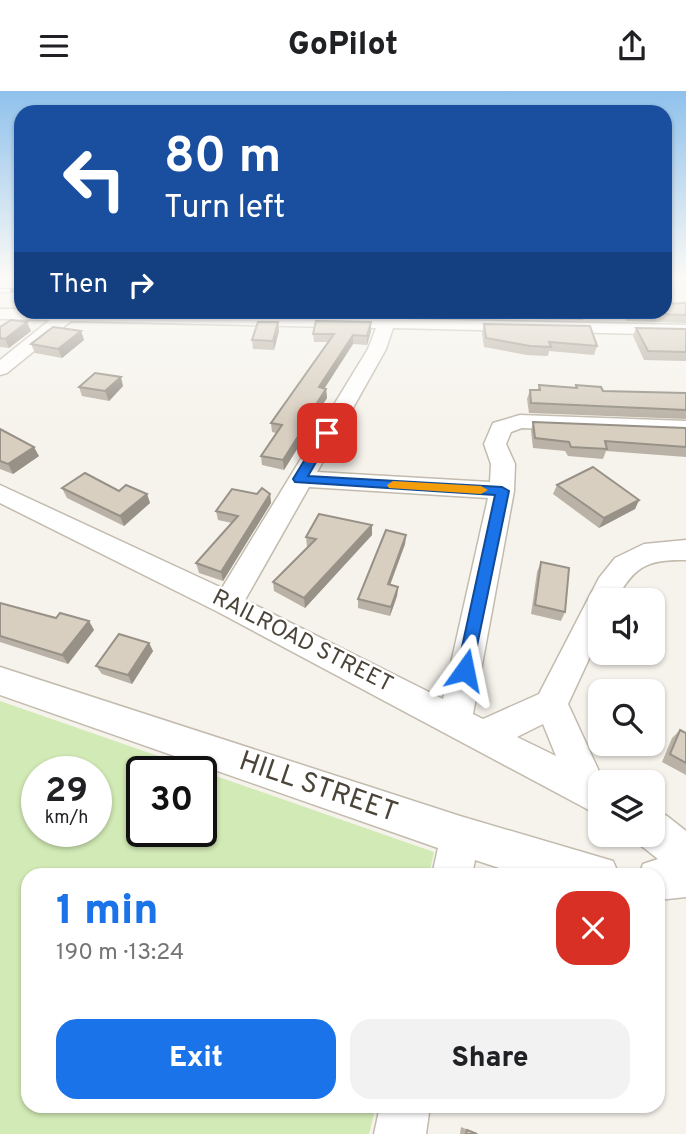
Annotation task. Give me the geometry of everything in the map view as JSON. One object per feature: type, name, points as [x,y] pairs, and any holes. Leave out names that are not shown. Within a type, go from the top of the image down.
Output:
[{"type":"street","points":[[0,369],[54,325]]},
{"type":"street","points":[[228,604],[377,349],[386,325]]},
{"type":"street","points":[[487,325],[686,330]]},
{"type":"street","points":[[588,629],[551,704],[469,728],[502,491],[503,464],[495,444],[501,428],[520,421],[686,428]]},
{"type":"street","points":[[299,479],[502,491]]},
{"type":"street","name":"RAILROAD STREET","points":[[0,493],[228,604],[588,791]]},
{"type":"street","points":[[609,588],[620,567],[636,555],[686,550]]},
{"type":"street","name":"HILL STREET","points":[[0,681],[562,868]]},
{"type":"street","points":[[551,704],[588,781]]},
{"type":"street","points":[[453,868],[460,836]]},
{"type":"street","points":[[665,839],[686,856]]},
{"type":"street","points":[[665,878],[686,876]]},
{"type":"street","points":[[400,1134],[404,1113]]},
{"type":"green space","points":[[0,701],[158,756],[126,756],[126,847],[217,847],[217,776],[434,852],[431,868],[21,868],[21,1113],[374,1113],[369,1134],[0,1134]]},
{"type":"building","points":[[24,325],[5,339],[0,338],[0,327]]},
{"type":"building","points":[[257,325],[277,325],[273,341],[252,340]]},
{"type":"building","points":[[315,325],[370,325],[367,336],[353,335],[319,387],[326,389],[283,460],[261,456],[282,425],[271,423],[334,334],[313,334]]},
{"type":"building","points":[[484,325],[590,326],[597,346],[549,342],[551,347],[530,346],[486,338]]},
{"type":"building","points":[[53,327],[81,331],[58,349],[31,344]]},
{"type":"building","points":[[636,328],[686,329],[686,352],[648,351]]},
{"type":"building","points":[[95,373],[121,377],[105,391],[79,387]]},
{"type":"building","points":[[539,385],[601,387],[603,391],[686,393],[686,410],[531,403],[530,390],[540,390]]},
{"type":"building","points":[[533,422],[686,428],[686,447],[605,441],[607,449],[571,447],[569,442],[535,438]]},
{"type":"building","points":[[0,429],[34,447],[8,464],[0,461]]},
{"type":"building","points":[[593,467],[639,500],[604,518],[557,485]]},
{"type":"building","points":[[85,473],[119,491],[126,485],[147,494],[120,516],[62,488]]},
{"type":"building","points":[[262,488],[270,494],[221,572],[196,563],[238,516],[216,511],[232,489],[257,494]]},
{"type":"building","points":[[319,514],[372,525],[304,598],[273,582],[316,539],[306,537]]},
{"type":"building","points":[[386,530],[406,535],[388,584],[398,587],[391,607],[358,599]]},
{"type":"building","points":[[541,562],[569,568],[565,612],[535,605]]},
{"type":"building","points":[[0,603],[56,618],[60,613],[89,621],[62,655],[0,636]]},
{"type":"building","points":[[119,634],[149,643],[128,675],[96,666]]},
{"type":"building","points":[[680,730],[686,733],[686,763],[670,754]]},
{"type":"slow traffic","points":[[393,485],[481,490]]},
{"type":"route","points":[[327,433],[299,479],[502,491],[465,670]]}]
